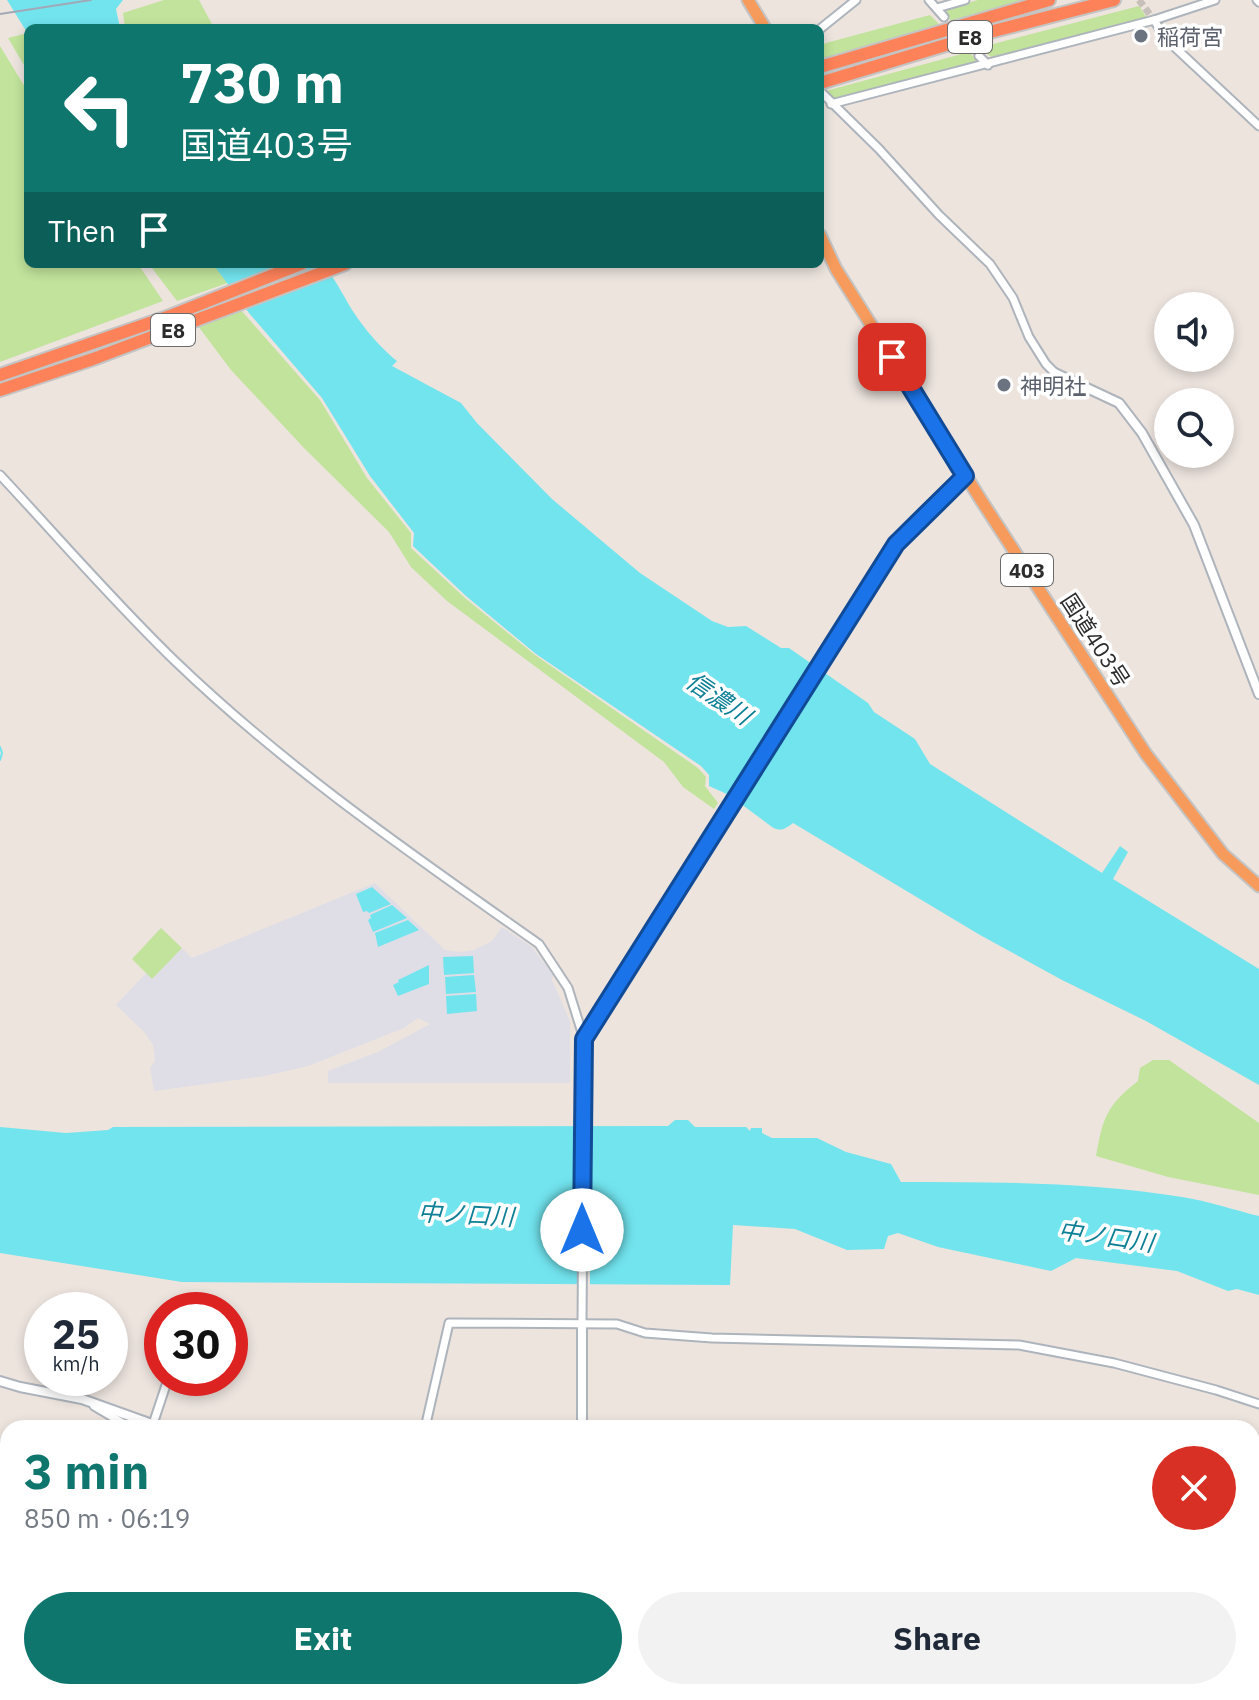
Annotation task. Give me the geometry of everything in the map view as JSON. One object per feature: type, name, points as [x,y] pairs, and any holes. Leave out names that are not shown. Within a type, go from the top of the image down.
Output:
[{"type":"highway","points":[[748,0],[763,24]]},
{"type":"highway","name":"E8","points":[[824,65],[1049,0]]},
{"type":"highway","name":"E8","points":[[824,84],[982,34],[1114,0]]},
{"type":"highway","name":"国道403号","points":[[824,244],[836,269],[965,476],[1163,780],[1223,854],[1259,886]]},
{"type":"highway","name":"E8","points":[[0,375],[170,316],[291,268]]},
{"type":"highway","name":"E8","points":[[0,390],[93,359],[334,268]]},
{"type":"street","points":[[824,26],[856,0]]},
{"type":"street","points":[[929,0],[944,17]]},
{"type":"street","points":[[937,8],[965,0]]},
{"type":"street","points":[[831,104],[988,65],[1154,20],[1215,0]]},
{"type":"street","points":[[1154,20],[1166,39],[1259,126]]},
{"type":"street","points":[[979,56],[988,65]]},
{"type":"street","points":[[824,89],[831,104],[990,264],[1013,298],[1029,337],[1046,364],[1055,373],[1119,403],[1142,433],[1194,525],[1259,694]]},
{"type":"street","points":[[0,475],[174,660],[259,736],[386,837],[539,944],[568,988],[584,1039],[582,1420]]},
{"type":"street","points":[[584,1039],[896,544],[965,476]]},
{"type":"street","points":[[427,1420],[449,1323],[617,1324],[645,1333],[712,1338],[1019,1345],[1114,1363],[1259,1404]]},
{"type":"street","points":[[0,1381],[82,1399],[142,1420]]},
{"type":"street","points":[[154,1420],[162,1396]]},
{"type":"street","points":[[82,1399],[117,1420]]},
{"type":"shaded area","points":[[375,883],[445,950],[474,950],[492,941],[502,927],[532,947],[553,975],[552,980],[570,1021],[570,1083],[328,1083],[328,1071],[378,1052],[430,1024],[418,1018],[404,1028],[308,1066],[265,1076],[154,1091],[150,1068],[155,1061],[153,1045],[116,1005],[146,973],[153,978],[182,948],[192,958]]},
{"type":"green space","points":[[164,0],[199,0],[212,24],[124,24],[123,13]]},
{"type":"green space","points":[[978,0],[1030,0],[951,22],[945,9]]},
{"type":"green space","points":[[1139,6],[1147,18],[993,58],[978,48]]},
{"type":"green space","points":[[930,15],[941,26],[824,59],[826,43]]},
{"type":"green space","points":[[24,34],[24,65],[8,38]]},
{"type":"green space","points":[[0,46],[24,85],[24,268],[141,268],[163,301],[0,362]]},
{"type":"green space","points":[[969,52],[977,60],[976,65],[832,99],[826,91]]},
{"type":"green space","points":[[152,268],[221,268],[233,281],[177,301]]},
{"type":"green space","points":[[240,309],[320,400],[367,478],[411,533],[411,548],[465,598],[535,655],[698,768],[706,777],[705,786],[718,803],[714,809],[683,787],[664,762],[447,601],[411,567],[389,532],[231,370],[198,326]]},
{"type":"green space","points":[[161,928],[182,948],[152,979],[132,959]]},
{"type":"green space","points":[[1153,1060],[1169,1060],[1259,1123],[1259,1195],[1168,1177],[1096,1156],[1101,1132],[1112,1106],[1138,1081],[1140,1068]]},
{"type":"water","points":[[7,0],[123,0],[116,9],[119,24],[24,24],[24,28]]},
{"type":"water","name":"信濃川","points":[[216,268],[326,268],[361,322],[397,361],[392,366],[461,403],[552,499],[640,573],[712,621],[728,627],[746,626],[781,648],[789,648],[915,739],[930,764],[1102,873],[1120,846],[1128,852],[1113,879],[1259,969],[1259,1085],[1146,1021],[980,935],[793,823],[783,829],[772,827],[729,795],[709,786],[709,775],[701,766],[536,654],[466,596],[413,546],[414,533],[370,476],[322,398],[249,313]]},
{"type":"water","points":[[372,887],[391,904],[369,913],[363,912],[356,894]]},
{"type":"water","points":[[392,905],[407,918],[373,932],[368,920],[370,915]]},
{"type":"water","points":[[408,920],[419,930],[378,947],[375,933]]},
{"type":"water","points":[[473,956],[474,973],[444,975],[443,957]]},
{"type":"water","points":[[429,965],[429,984],[398,996],[393,985],[398,980]]},
{"type":"water","points":[[474,975],[476,992],[446,994],[445,977]]},
{"type":"water","points":[[476,994],[477,1011],[447,1014],[446,996]]},
{"type":"water","name":"中ノ口川","points":[[675,1120],[688,1120],[695,1127],[746,1127],[750,1131],[751,1128],[762,1128],[762,1133],[772,1138],[817,1138],[846,1152],[891,1164],[901,1182],[1112,1188],[1192,1199],[1259,1216],[1259,1295],[1237,1289],[1228,1291],[1177,1271],[1076,1258],[1051,1271],[938,1247],[898,1233],[888,1236],[884,1249],[847,1250],[795,1229],[733,1225],[730,1285],[182,1282],[0,1253],[0,1127],[66,1133],[113,1127],[668,1126]]},
{"type":"pier","points":[[578,1122],[589,1122],[590,1288],[578,1288]]},
{"type":"waterway","points":[[0,747],[0,760]]},
{"type":"tunnel","points":[[1139,0],[1154,20]]},
{"type":"tunnel","points":[[960,38],[979,56]]},
{"type":"railway","points":[[0,14],[91,0]]},
{"type":"place","name":"稲荷宮","points":[[1141,36]]},
{"type":"place","name":"神明社","points":[[1004,385]]},
{"type":"route","points":[[582,1230],[584,1039],[896,544],[965,476],[892,357]]}]
